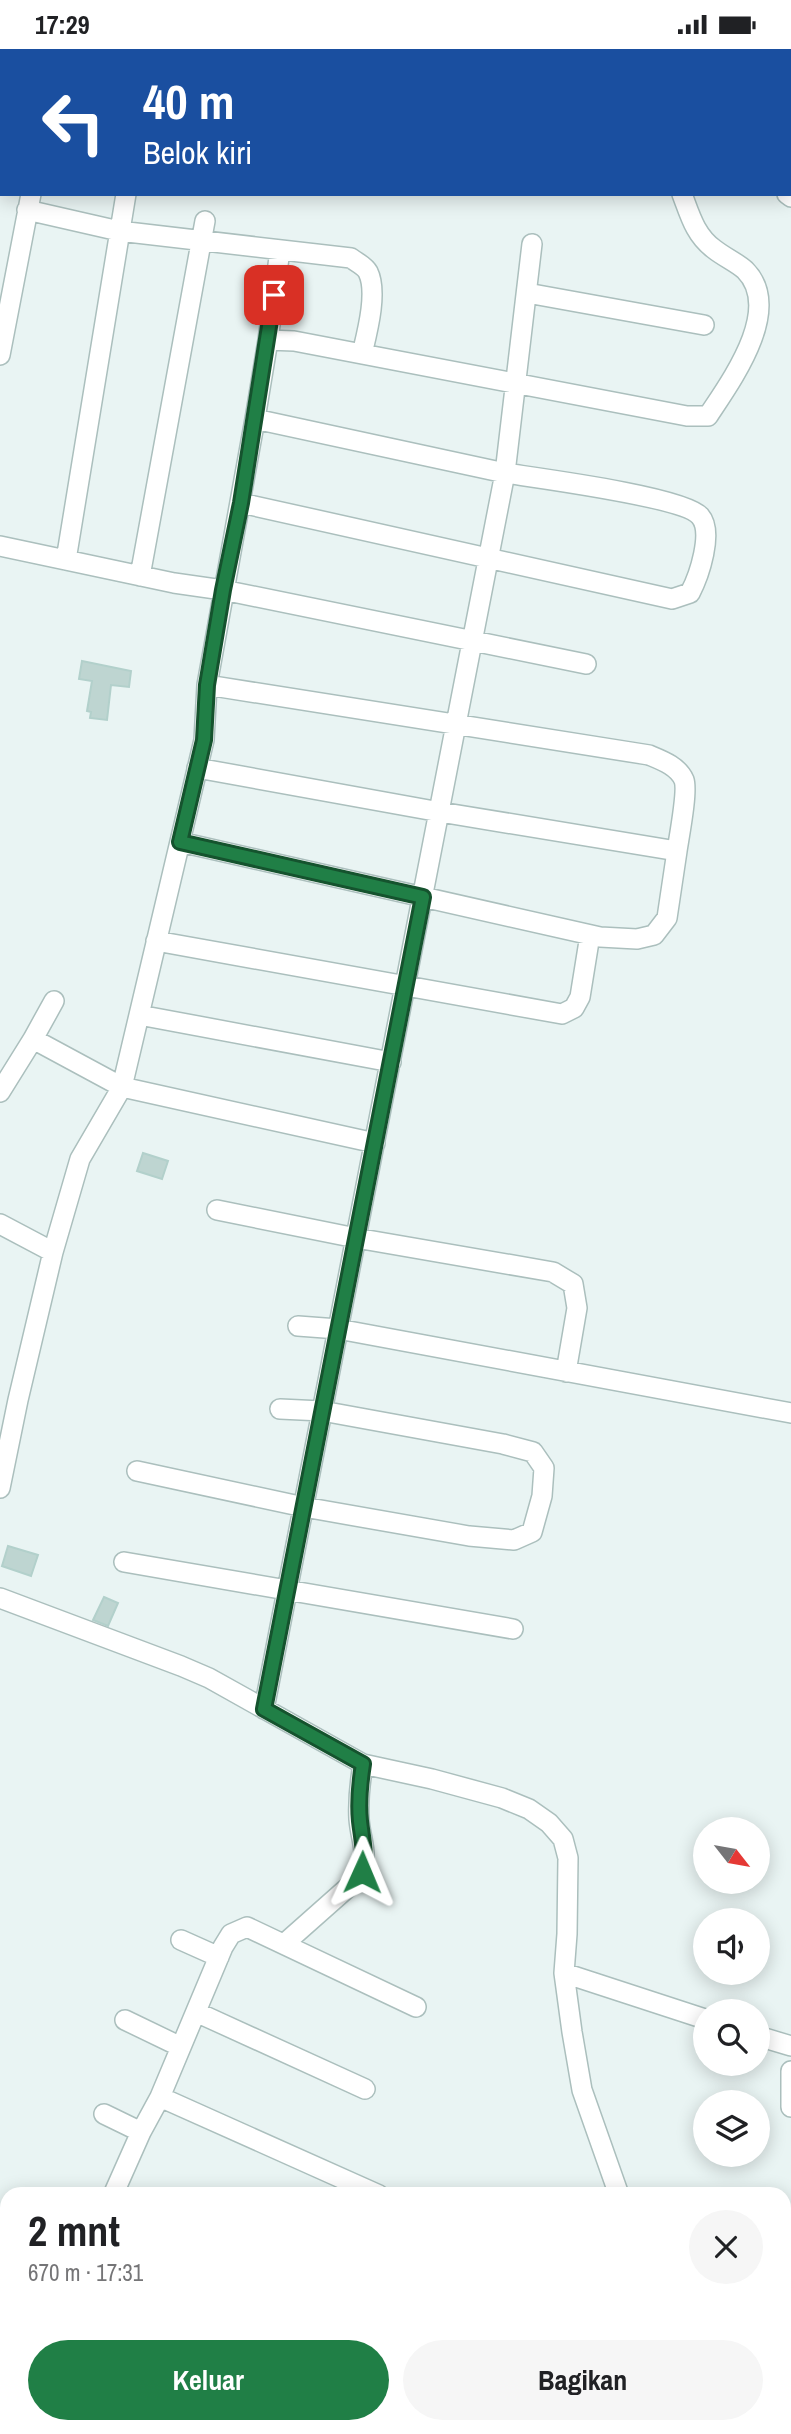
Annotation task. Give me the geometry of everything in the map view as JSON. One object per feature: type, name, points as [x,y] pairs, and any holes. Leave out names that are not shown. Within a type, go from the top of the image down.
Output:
[{"type":"street","points":[[66,560],[126,196]]},
{"type":"street","points":[[268,340],[294,341],[687,416],[708,416],[738,371],[760,317],[760,301],[755,285],[746,271],[712,248],[693,226],[683,196]]},
{"type":"street","points":[[0,355],[29,202],[119,231],[351,258],[368,270],[372,289],[369,326],[362,354]]},
{"type":"street","points":[[140,576],[205,221]]},
{"type":"street","points":[[264,1709],[505,473],[532,244]]},
{"type":"street","points":[[0,1488],[53,1252],[80,1159],[122,1087],[204,740],[207,685],[241,503],[280,250]]},
{"type":"street","points":[[527,293],[704,325]]},
{"type":"street","points":[[241,503],[672,599],[690,593],[698,577],[706,531],[699,515],[683,506],[665,501],[505,473],[255,419]]},
{"type":"street","points":[[0,546],[586,664]]},
{"type":"street","points":[[180,842],[590,935],[637,939],[654,935],[667,918],[684,781],[672,765],[649,755],[207,685]]},
{"type":"street","points":[[197,768],[677,851]]},
{"type":"street","points":[[156,941],[562,1014],[574,1008],[580,997],[590,935]]},
{"type":"street","points":[[0,1092],[54,1001]]},
{"type":"street","points":[[139,1015],[391,1062]]},
{"type":"street","points":[[33,1039],[122,1087],[375,1143]]},
{"type":"street","points":[[217,1210],[356,1238],[552,1272],[573,1284],[578,1308],[566,1372]]},
{"type":"street","points":[[0,1224],[53,1252]]},
{"type":"street","points":[[298,1326],[338,1329],[791,1413]]},
{"type":"street","points":[[137,1471],[303,1507],[469,1536],[514,1540],[532,1532],[542,1496],[544,1468],[533,1452],[503,1444],[322,1411],[280,1409]]},
{"type":"street","points":[[124,1562],[513,1629]]},
{"type":"street","points":[[0,1598],[181,1666],[363,1764],[502,1798],[549,1822],[563,1839],[568,1858],[564,1973],[582,2090],[616,2187]]},
{"type":"street","points":[[284,1944],[362,1872],[365,1856],[359,1819],[359,1787],[363,1764]]},
{"type":"street","points":[[120,2187],[141,2132],[160,2097],[231,1934],[247,1927],[416,2007]]},
{"type":"street","points":[[181,1940],[219,1957]]},
{"type":"street","points":[[564,1973],[693,2015]]},
{"type":"street","points":[[196,2012],[365,2089]]},
{"type":"street","points":[[125,2020],[181,2047]]},
{"type":"street","points":[[770,2040],[791,2046]]},
{"type":"street","points":[[791,2071],[791,2107]]},
{"type":"street","points":[[160,2097],[361,2187]]},
{"type":"street","points":[[104,2114],[141,2132]]},
{"type":"building","points":[[82,661],[131,671],[129,687],[111,685],[107,720],[90,718],[91,712],[87,711],[92,681],[79,679]]},
{"type":"building","points":[[143,1153],[168,1161],[162,1179],[137,1171]]},
{"type":"building","points":[[8,1546],[38,1555],[31,1576],[2,1566]]},
{"type":"building","points":[[104,1597],[118,1603],[108,1626],[93,1620]]},
{"type":"route","points":[[274,295],[241,503],[207,685],[204,740],[180,842],[423,897],[264,1709],[363,1764],[359,1787],[359,1819],[365,1856],[362,1872]]}]
